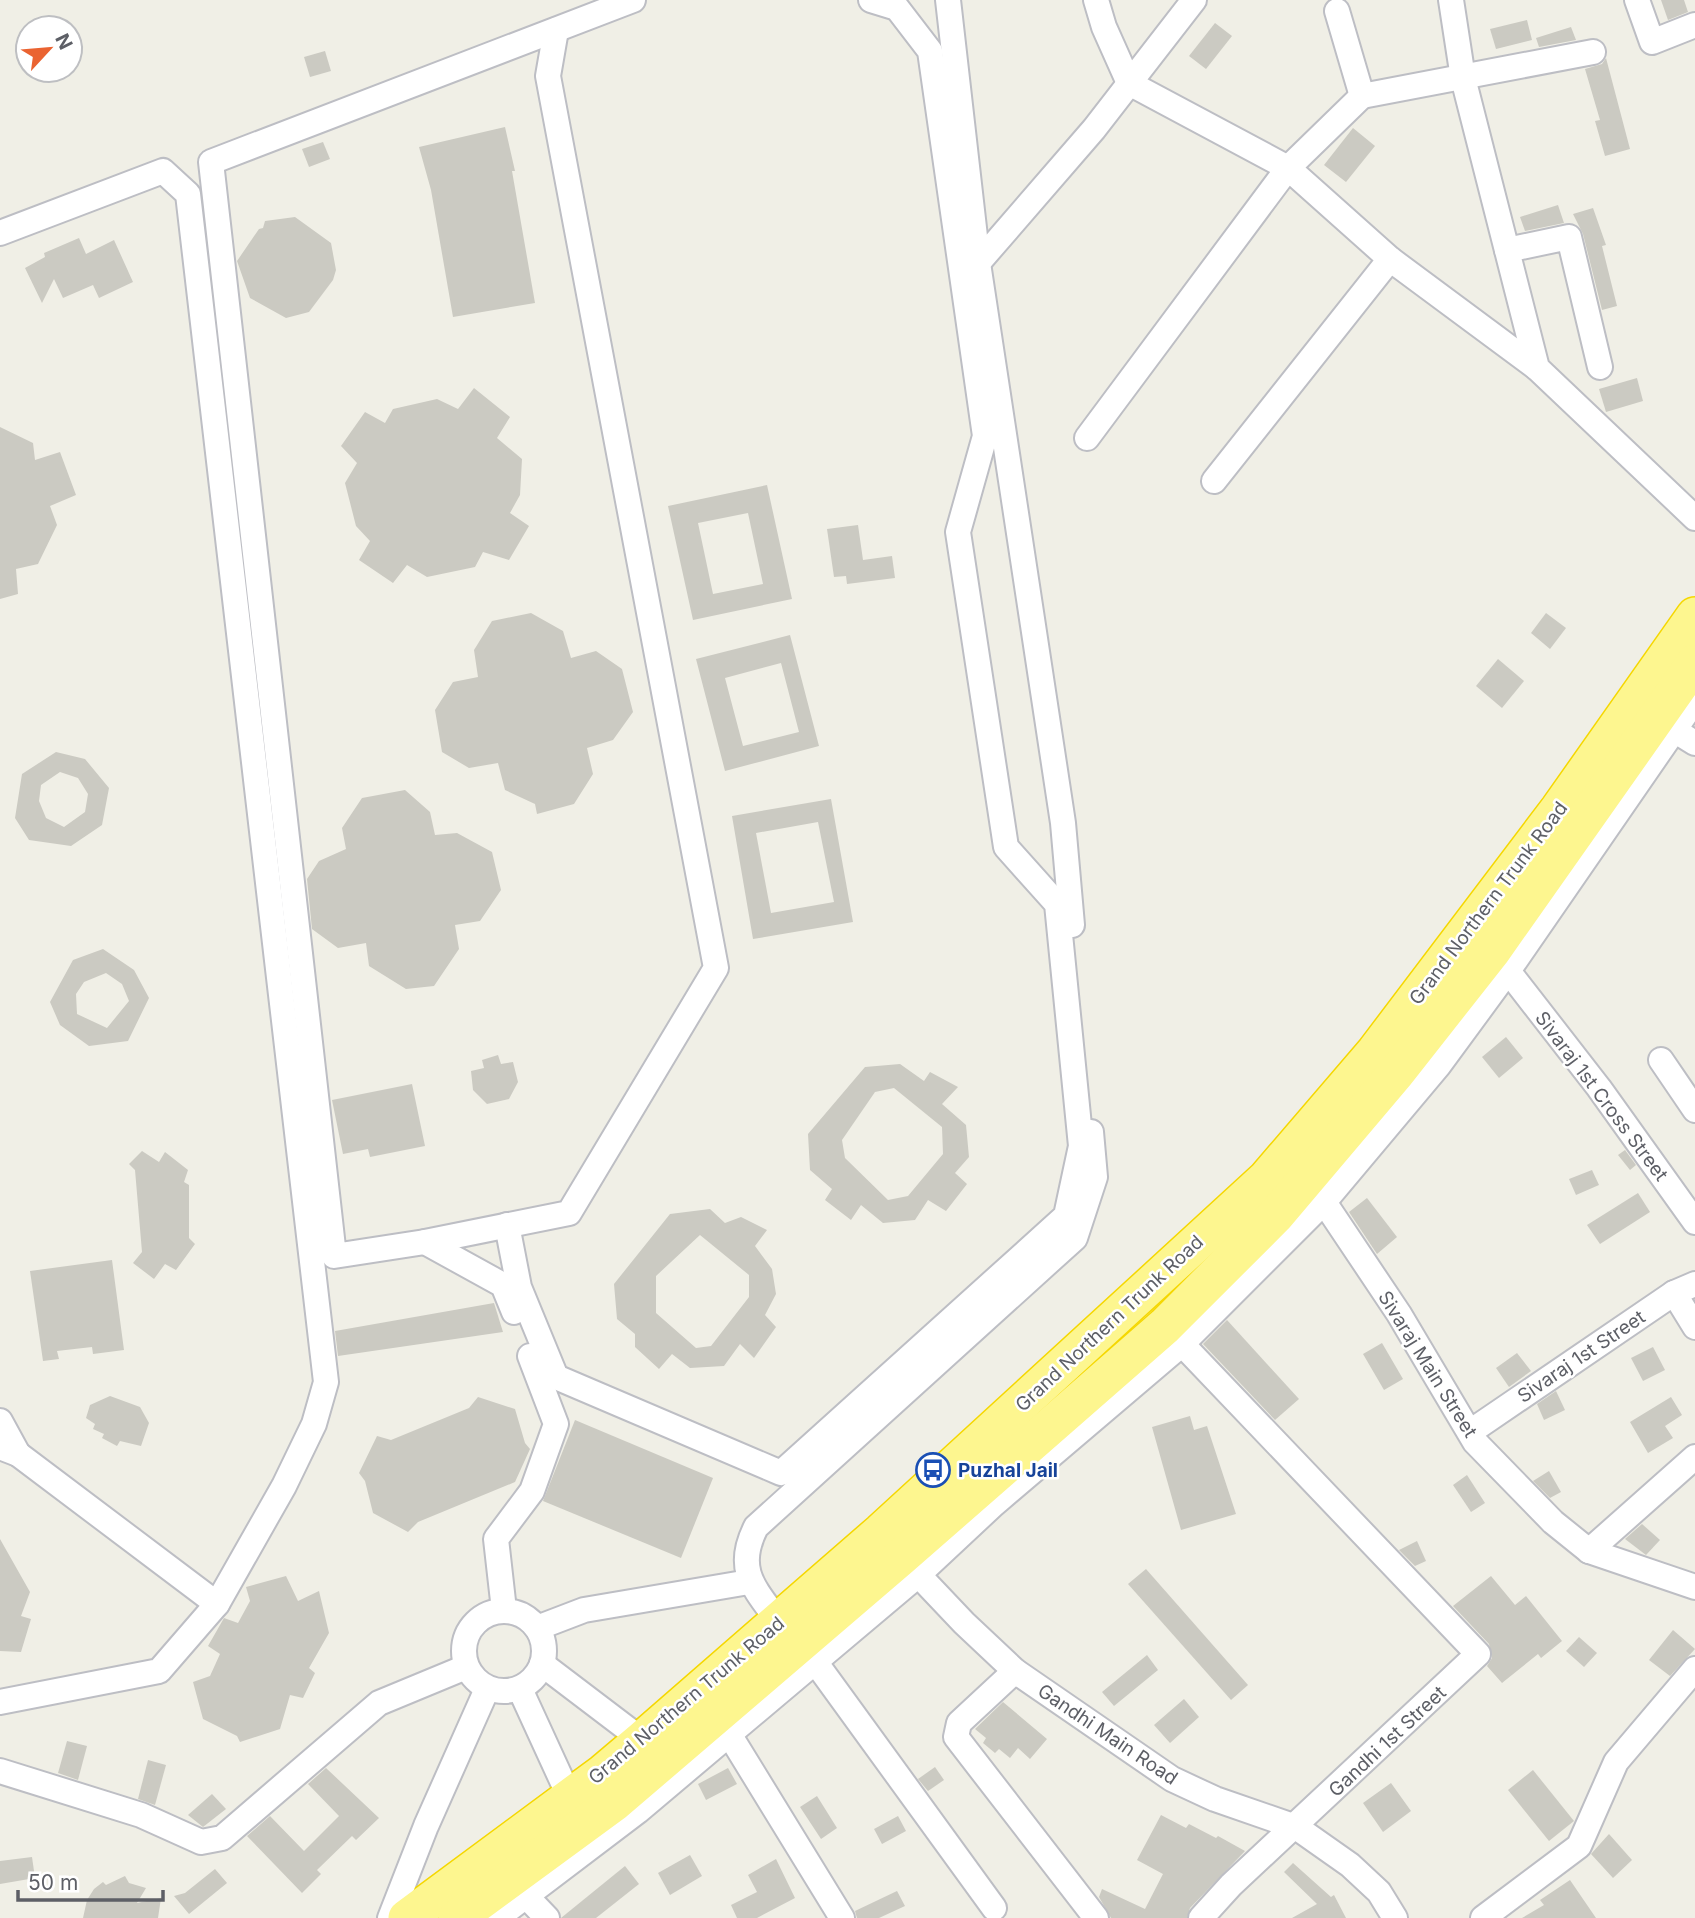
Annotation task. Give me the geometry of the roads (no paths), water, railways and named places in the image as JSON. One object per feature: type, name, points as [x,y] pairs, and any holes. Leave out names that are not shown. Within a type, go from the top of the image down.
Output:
[{"type":"highway","name":"Grand Northern Trunk Road","points":[[407,1918],[570,1798],[779,1622],[900,1555],[1266,1179],[1409,1008],[1559,809],[1695,615]]},
{"type":"highway","name":"Grand Northern Trunk Road","points":[[457,1918],[615,1802],[1165,1326],[1308,1179],[1492,951],[1695,663]]},
{"type":"street","points":[[556,30],[548,76],[716,968],[569,1213],[425,1242],[334,1256],[211,162],[633,0]]},
{"type":"street","points":[[507,1225],[519,1287],[556,1377],[781,1473],[1066,1216],[1081,1146],[1057,904],[1006,847],[958,532],[985,436],[930,51],[897,8],[871,0]]},
{"type":"street","points":[[779,1622],[749,1582],[747,1546],[756,1527],[1075,1238],[1095,1177],[1063,823],[978,263],[948,0]]},
{"type":"street","points":[[1096,0],[1104,27],[1129,83],[1288,168],[1390,259],[1537,368],[1695,518]]},
{"type":"street","points":[[978,263],[1094,129],[1194,0]]},
{"type":"street","points":[[1451,0],[1463,78],[1537,368]]},
{"type":"street","points":[[1637,0],[1652,42],[1695,25]]},
{"type":"street","points":[[1337,11],[1363,96]]},
{"type":"street","points":[[1087,438],[1288,168],[1363,96],[1593,52]]},
{"type":"street","points":[[0,233],[163,171],[188,194],[326,1382],[314,1424],[290,1474],[217,1604],[159,1671],[0,1702]]},
{"type":"street","points":[[1507,250],[1569,237],[1600,367]]},
{"type":"street","points":[[1214,481],[1390,259]]},
{"type":"street","points":[[497,1918],[638,1811],[816,1663],[900,1555],[994,1504],[1182,1343],[1324,1202],[1439,1065],[1685,737],[1695,700]]},
{"type":"street","name":"Sivaraj 1st Cross Street","points":[[1508,971],[1607,1099],[1695,1222]]},
{"type":"street","points":[[1661,1060],[1695,1110]]},
{"type":"street","name":"Sivaraj Main Street","points":[[1324,1202],[1399,1314],[1470,1432],[1553,1522],[1589,1551],[1695,1587]]},
{"type":"street","points":[[425,1242],[503,1285],[556,1424],[532,1492],[496,1539],[504,1610]]},
{"type":"street","points":[[1684,1288],[1695,1326]]},
{"type":"street","name":"Sivaraj 1st Street","points":[[1470,1432],[1684,1288]]},
{"type":"street","name":"Gandhi 1st Street","points":[[1182,1343],[1478,1654],[1231,1885],[1201,1918]]},
{"type":"street","points":[[0,1421],[9,1450],[217,1604]]},
{"type":"street","points":[[1589,1551],[1695,1457]]},
{"type":"street","name":"Gandhi Main Road","points":[[900,1555],[1015,1671],[1172,1779],[1215,1799],[1296,1827],[1350,1865],[1378,1892],[1395,1918]]},
{"type":"street","points":[[537,1628],[584,1610],[749,1582]]},
{"type":"street","points":[[504,1610],[528,1619],[537,1628],[544,1652],[537,1675],[520,1689],[509,1692],[487,1689],[478,1683],[466,1667],[463,1654],[470,1629],[491,1613],[504,1610]]},
{"type":"street","points":[[816,1663],[994,1908]]},
{"type":"street","points":[[542,1664],[642,1740]]},
{"type":"street","points":[[0,1771],[141,1815],[201,1842],[222,1838],[379,1703],[466,1667]]},
{"type":"street","points":[[1483,1918],[1579,1846],[1616,1762],[1695,1669]]},
{"type":"street","points":[[1015,1671],[959,1723],[956,1737],[1096,1918]]},
{"type":"street","points":[[390,1918],[426,1826],[487,1689]]},
{"type":"street","points":[[520,1689],[570,1798]]},
{"type":"street","points":[[730,1734],[842,1918]]},
{"type":"street","points":[[526,1896],[547,1918]]},
{"type":"place","name":"Puzhal Jail","points":[[933,1470]]}]
